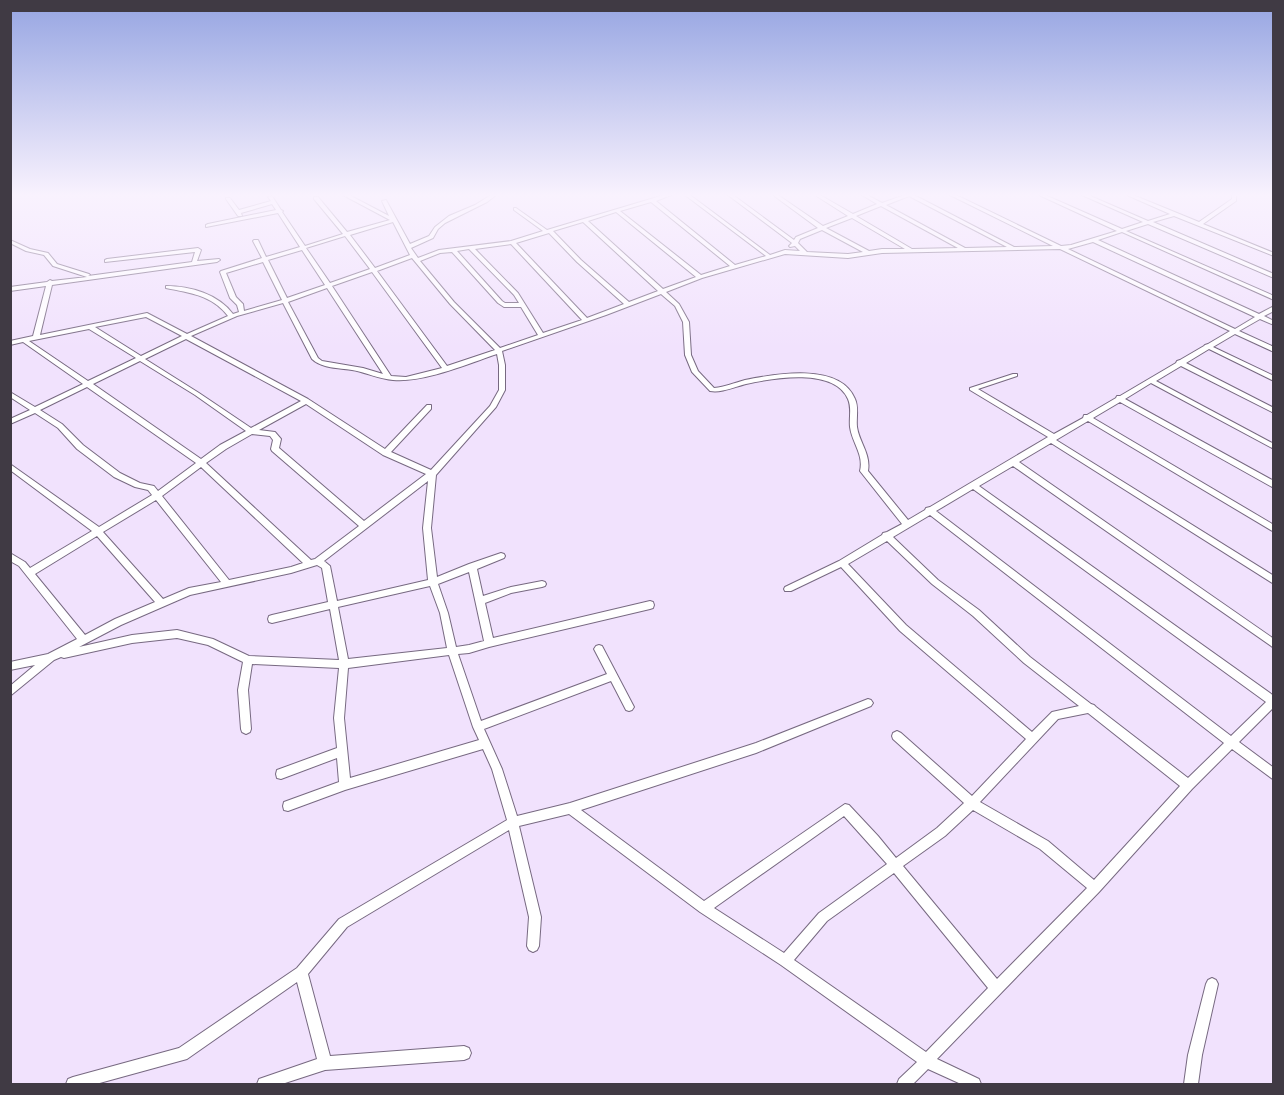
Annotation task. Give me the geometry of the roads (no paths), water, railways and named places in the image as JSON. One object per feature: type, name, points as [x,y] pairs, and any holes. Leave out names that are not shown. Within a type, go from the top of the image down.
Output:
[{"type":"street","points":[[20,246],[46,254],[55,265],[86,275],[99,275]]},
{"type":"street","points":[[258,246],[315,359],[320,363],[363,370],[389,378],[406,379],[446,369],[628,305],[700,277],[768,255],[804,252],[832,256],[911,250],[1074,246]]},
{"type":"street","points":[[304,246],[389,378]]},
{"type":"street","points":[[242,313],[240,304],[233,298],[222,273],[315,246]]},
{"type":"street","points":[[354,246],[446,369]]},
{"type":"street","points":[[10,422],[231,316],[285,301],[415,258],[439,252],[484,246]]},
{"type":"street","points":[[516,246],[586,320]]},
{"type":"street","points":[[563,246],[628,305]]},
{"type":"street","points":[[612,246],[677,305],[686,322],[688,355],[695,372],[712,390],[723,390],[745,382],[782,376],[803,376],[832,379],[849,394],[854,407],[855,429],[867,461],[864,471],[906,524]]},
{"type":"street","points":[[661,246],[700,277]]},
{"type":"street","points":[[709,246],[733,266]]},
{"type":"street","points":[[756,246],[768,255]]},
{"type":"street","points":[[784,252],[791,246]]},
{"type":"street","points":[[798,246],[804,252]]},
{"type":"street","points":[[857,246],[868,252]]},
{"type":"street","points":[[904,246],[911,250]]},
{"type":"street","points":[[959,246],[964,249]]},
{"type":"street","points":[[1009,246],[1015,249]]},
{"type":"street","points":[[1055,246],[1274,350]]},
{"type":"street","points":[[1107,246],[1274,323]]},
{"type":"street","points":[[1155,246],[1274,298]]},
{"type":"street","points":[[1204,246],[1274,276]]},
{"type":"street","points":[[1253,246],[1274,255]]},
{"type":"street","points":[[10,692],[51,657],[189,592],[291,570],[313,562],[432,474],[493,406],[502,390],[502,365],[499,350],[452,303],[408,247]]},
{"type":"street","points":[[471,248],[516,294],[541,334]]},
{"type":"street","points":[[107,261],[198,250],[194,263]]},
{"type":"street","points":[[454,251],[500,302],[523,305]]},
{"type":"street","points":[[10,289],[217,260]]},
{"type":"street","points":[[36,338],[50,282]]},
{"type":"street","points":[[168,287],[206,294],[224,306],[231,316]]},
{"type":"street","points":[[788,589],[842,563],[1179,362],[1274,309]]},
{"type":"street","points":[[10,343],[147,315],[306,401],[386,453],[432,474]]},
{"type":"street","points":[[90,327],[252,432],[272,434],[277,439],[274,449],[363,525]]},
{"type":"street","points":[[24,340],[200,462],[313,562],[326,566],[344,664],[339,718],[345,786]]},
{"type":"street","points":[[1207,346],[1274,379]]},
{"type":"street","points":[[1179,362],[1274,411]]},
{"type":"street","points":[[1015,375],[972,389],[1274,581]]},
{"type":"street","points":[[1150,380],[1274,447]]},
{"type":"street","points":[[10,394],[60,426],[80,447],[117,475],[138,485],[151,488],[227,583]]},
{"type":"street","points":[[1119,399],[1274,485]]},
{"type":"street","points":[[28,573],[156,496],[223,447],[306,401]]},
{"type":"street","points":[[386,453],[429,407]]},
{"type":"street","points":[[1086,417],[1274,529]]},
{"type":"street","points":[[1013,462],[1274,644]]},
{"type":"street","points":[[10,466],[97,530],[162,604]]},
{"type":"street","points":[[432,474],[427,528],[433,582],[444,614],[452,651],[478,727],[497,769],[513,822],[535,917],[533,946]]},
{"type":"street","points":[[904,1084],[1095,888],[1188,785],[1273,701],[974,486]]},
{"type":"street","points":[[929,510],[1274,775]]},
{"type":"street","points":[[886,536],[935,582],[976,613],[1027,660],[1188,785]]},
{"type":"street","points":[[10,556],[28,573],[84,640]]},
{"type":"street","points":[[272,619],[332,603],[433,582],[501,556]]},
{"type":"street","points":[[842,563],[903,628],[1033,739]]},
{"type":"street","points":[[472,566],[489,643]]},
{"type":"street","points":[[480,601],[511,590],[542,584]]},
{"type":"street","points":[[10,666],[132,639],[177,634],[210,642],[248,660],[344,664],[452,651],[650,605]]},
{"type":"street","points":[[599,649],[629,707]]},
{"type":"street","points":[[246,729],[243,690],[248,660]]},
{"type":"street","points":[[478,727],[613,676]]},
{"type":"street","points":[[72,1084],[182,1054],[301,972],[343,923],[513,822],[570,808],[756,748],[868,703]]},
{"type":"street","points":[[784,961],[823,917],[941,832],[972,803],[1055,715],[1091,708]]},
{"type":"street","points":[[897,736],[972,803],[1044,844],[1095,888]]},
{"type":"street","points":[[288,806],[486,743]]},
{"type":"street","points":[[281,774],[342,751]]},
{"type":"street","points":[[570,808],[704,908],[927,1060],[974,1084]]},
{"type":"street","points":[[704,908],[845,809],[996,988]]},
{"type":"street","points":[[301,972],[325,1063]]},
{"type":"street","points":[[1191,1084],[1195,1055],[1212,984]]},
{"type":"street","points":[[264,1084],[325,1063],[464,1053]]}]
